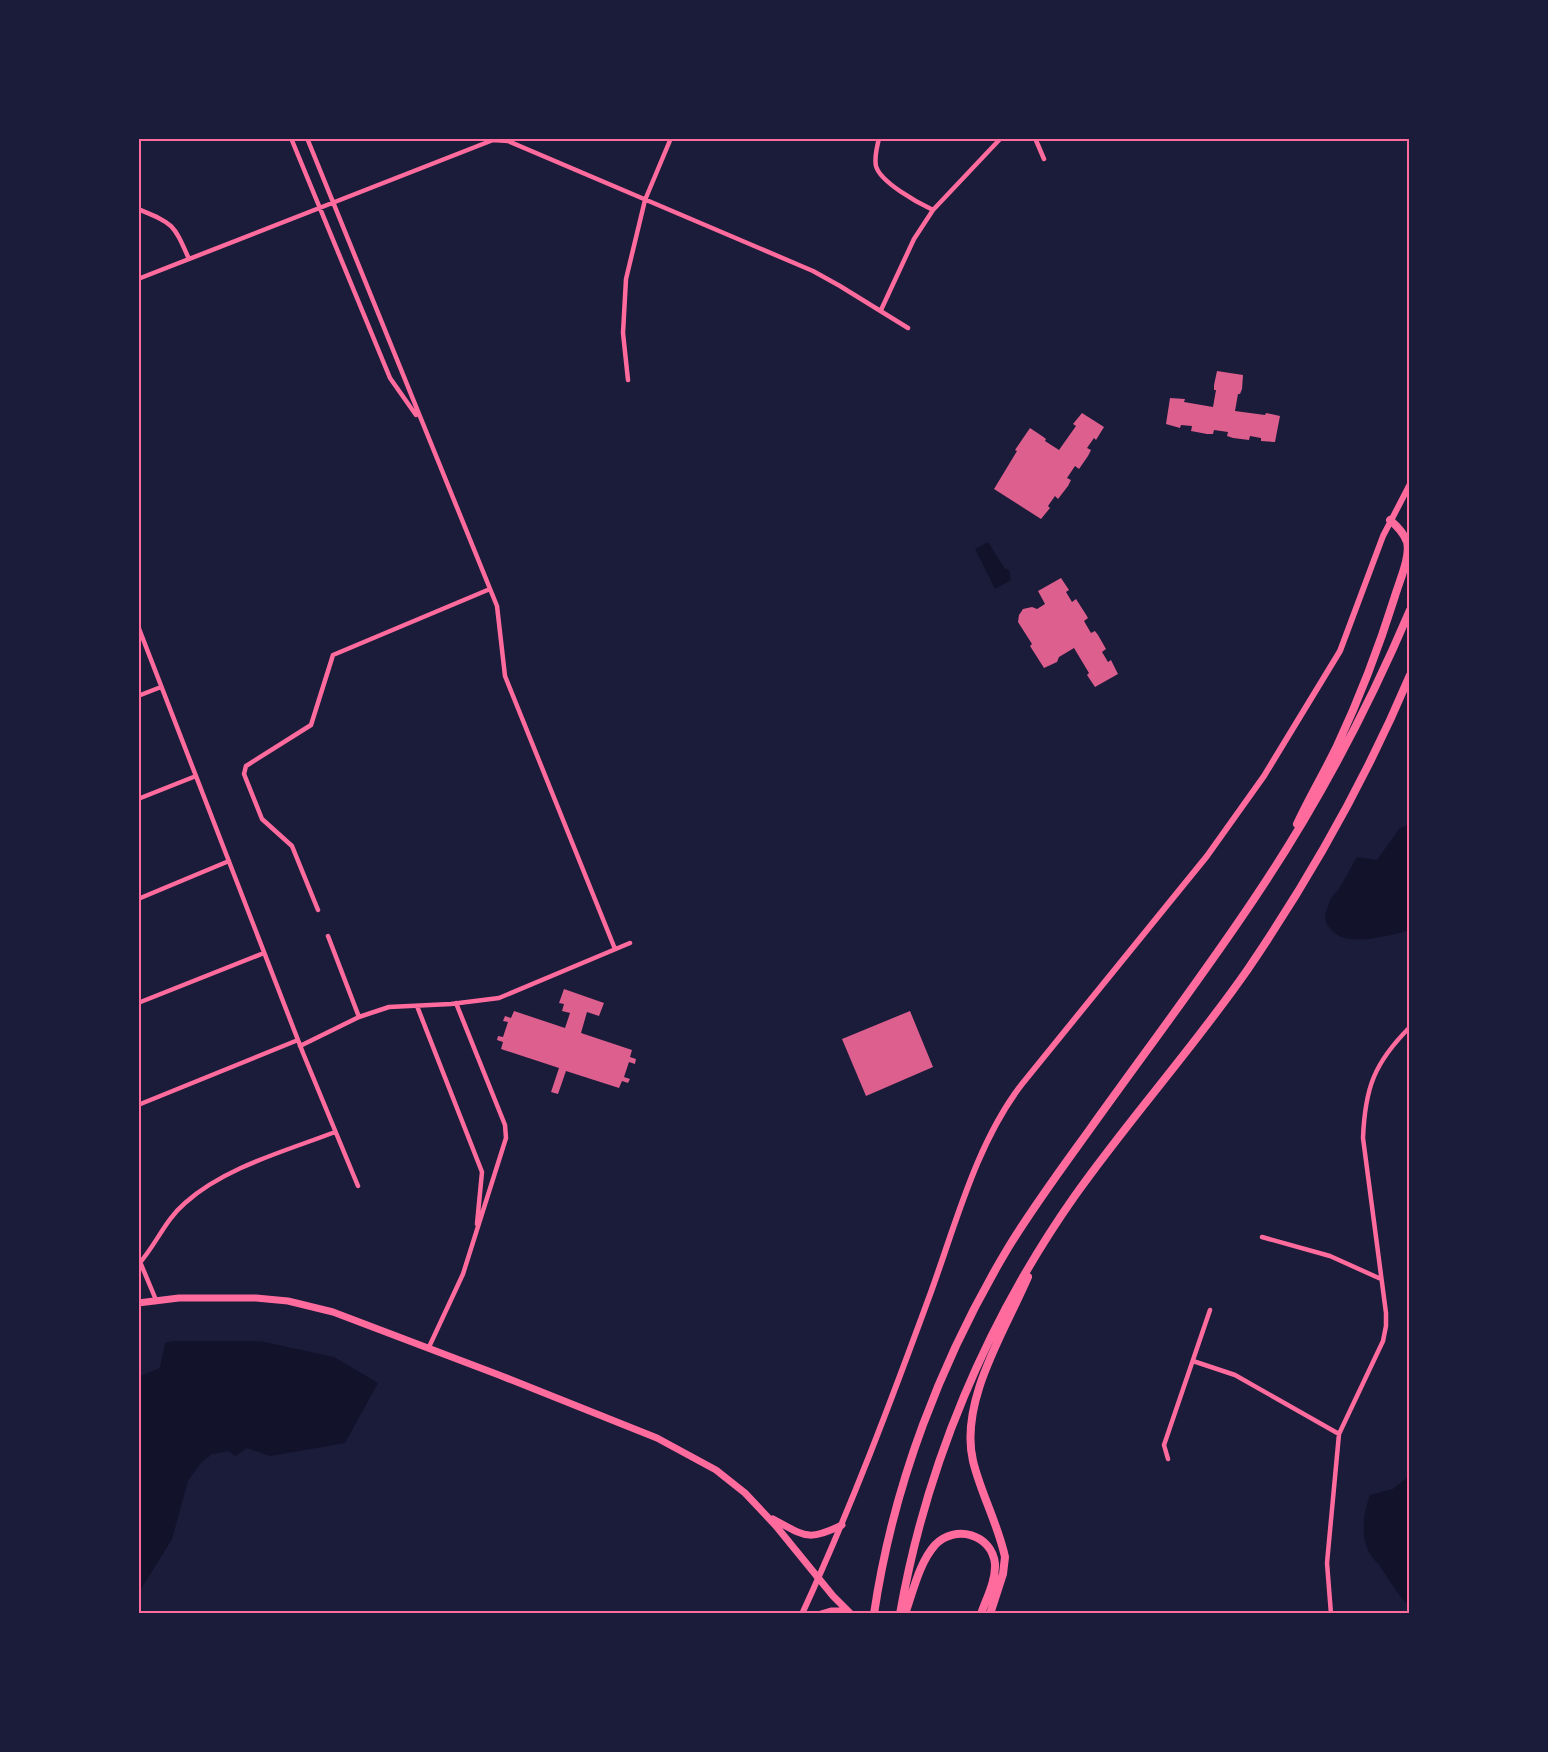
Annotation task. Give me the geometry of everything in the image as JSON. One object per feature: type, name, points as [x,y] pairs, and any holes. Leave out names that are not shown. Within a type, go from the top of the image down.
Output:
[{"type":"highway","points":[[1284,853],[1357,701],[1377,652],[1403,570],[1407,543],[1401,530],[1390,520]]},
{"type":"highway","points":[[874,1614],[892,1525],[911,1459],[942,1377],[980,1298],[1009,1247],[1041,1198],[1236,925],[1284,853],[1328,780],[1369,702],[1410,610]]},
{"type":"highway","points":[[900,1614],[916,1539],[931,1485],[950,1432],[993,1332],[1040,1248],[1090,1174],[1247,971],[1314,868],[1372,762],[1410,675]]},
{"type":"highway","points":[[990,1614],[1003,1574],[1005,1557],[972,1459],[971,1424],[982,1381],[1040,1248]]},
{"type":"highway","points":[[905,1614],[920,1573],[932,1550],[942,1539],[959,1533],[980,1539],[989,1548],[994,1558],[994,1573],[981,1614]]},
{"type":"main road","points":[[802,1614],[870,1458],[974,1173],[997,1120],[1022,1084],[1207,856],[1264,776],[1340,651],[1390,520],[1410,484]]},
{"type":"main road","points":[[138,1303],[156,1300],[233,1297],[288,1301],[353,1318],[657,1438],[716,1470],[745,1493],[767,1515],[849,1612]]},
{"type":"main road","points":[[767,1515],[810,1536],[822,1534],[842,1525]]},
{"type":"main road","points":[[821,1614],[831,1611],[849,1612]]},
{"type":"street","points":[[291,138],[390,378],[421,422]]},
{"type":"street","points":[[307,138],[497,606],[505,675],[615,949]]},
{"type":"street","points":[[628,380],[623,333],[626,279],[645,200],[671,138]]},
{"type":"street","points":[[879,138],[875,159],[877,170],[885,179],[912,199],[933,210]]},
{"type":"street","points":[[880,310],[914,238],[933,210],[1001,138]]},
{"type":"street","points":[[1035,138],[1044,159]]},
{"type":"street","points":[[138,279],[492,139],[508,141],[813,271],[908,328]]},
{"type":"street","points":[[138,209],[171,225],[189,259]]},
{"type":"street","points":[[318,910],[292,846],[262,819],[244,774],[246,766],[311,725],[333,655],[490,589]]},
{"type":"street","points":[[138,626],[299,1043],[358,1186]]},
{"type":"street","points":[[138,696],[161,687]]},
{"type":"street","points":[[138,799],[196,776]]},
{"type":"street","points":[[138,899],[229,861]]},
{"type":"street","points":[[328,936],[359,1017]]},
{"type":"street","points":[[138,1105],[389,1007],[499,998],[630,943]]},
{"type":"street","points":[[138,1003],[264,953]]},
{"type":"street","points":[[429,1347],[464,1274],[506,1138],[506,1131],[456,1003]]},
{"type":"street","points":[[417,1006],[482,1172],[476,1235]]},
{"type":"street","points":[[1331,1614],[1326,1563],[1339,1434],[1383,1341],[1386,1313],[1363,1138],[1365,1108],[1371,1084],[1380,1064],[1396,1041],[1410,1027]]},
{"type":"street","points":[[156,1300],[139,1262],[171,1217],[204,1188],[242,1168],[335,1132]]},
{"type":"street","points":[[1262,1237],[1330,1256],[1381,1279]]},
{"type":"street","points":[[1168,1459],[1164,1444],[1210,1310]]},
{"type":"street","points":[[1193,1361],[1235,1375],[1339,1434]]},
{"type":"shaded area","points":[[988,542],[1005,569],[1009,570],[1011,580],[995,589],[975,549]]},
{"type":"shaded area","points":[[1410,824],[1410,930],[1383,937],[1362,939],[1352,939],[1336,934],[1326,923],[1325,915],[1331,898],[1339,889],[1357,857],[1377,860],[1400,828]]},
{"type":"shaded area","points":[[172,1341],[260,1341],[334,1357],[378,1383],[345,1443],[270,1456],[247,1448],[235,1456],[229,1451],[212,1454],[201,1463],[188,1481],[172,1539],[138,1594],[138,1377],[160,1368],[165,1343]]},
{"type":"shaded area","points":[[1410,1475],[1410,1607],[1369,1553],[1364,1530],[1370,1495],[1393,1489]]},
{"type":"building","points":[[1217,371],[1243,375],[1242,389],[1238,394],[1235,411],[1280,416],[1275,442],[1261,441],[1261,438],[1250,436],[1249,440],[1233,438],[1227,436],[1228,432],[1214,430],[1213,434],[1207,434],[1191,431],[1192,426],[1181,425],[1180,428],[1166,424],[1170,398],[1185,399],[1184,402],[1213,407]]},
{"type":"building","points":[[1082,413],[1104,427],[1096,440],[1094,438],[1087,448],[1091,450],[1079,469],[1075,466],[1067,478],[1071,480],[1068,486],[1058,499],[1055,496],[1048,506],[1050,508],[1041,519],[994,489],[1030,428],[1059,450],[1076,426],[1073,424]]},
{"type":"building","points":[[1061,578],[1069,590],[1066,592],[1072,602],[1076,599],[1085,613],[1088,618],[1084,621],[1091,633],[1095,631],[1098,635],[1106,649],[1102,652],[1108,662],[1111,660],[1118,674],[1095,687],[1074,648],[1059,657],[1057,662],[1044,668],[1018,622],[1023,609],[1032,607],[1037,609],[1045,604],[1038,591]]},
{"type":"building","points":[[564,989],[604,1003],[599,1016],[587,1012],[581,1033],[632,1050],[630,1057],[636,1059],[635,1064],[629,1062],[624,1077],[630,1079],[628,1083],[622,1081],[619,1088],[566,1071],[558,1094],[551,1092],[559,1068],[501,1049],[503,1042],[497,1040],[498,1036],[503,1037],[508,1022],[503,1021],[505,1016],[511,1018],[514,1011],[565,1028],[570,1013],[562,1011],[564,1004],[559,1003]]},
{"type":"building","points":[[910,1011],[933,1067],[866,1096],[842,1039]]}]
